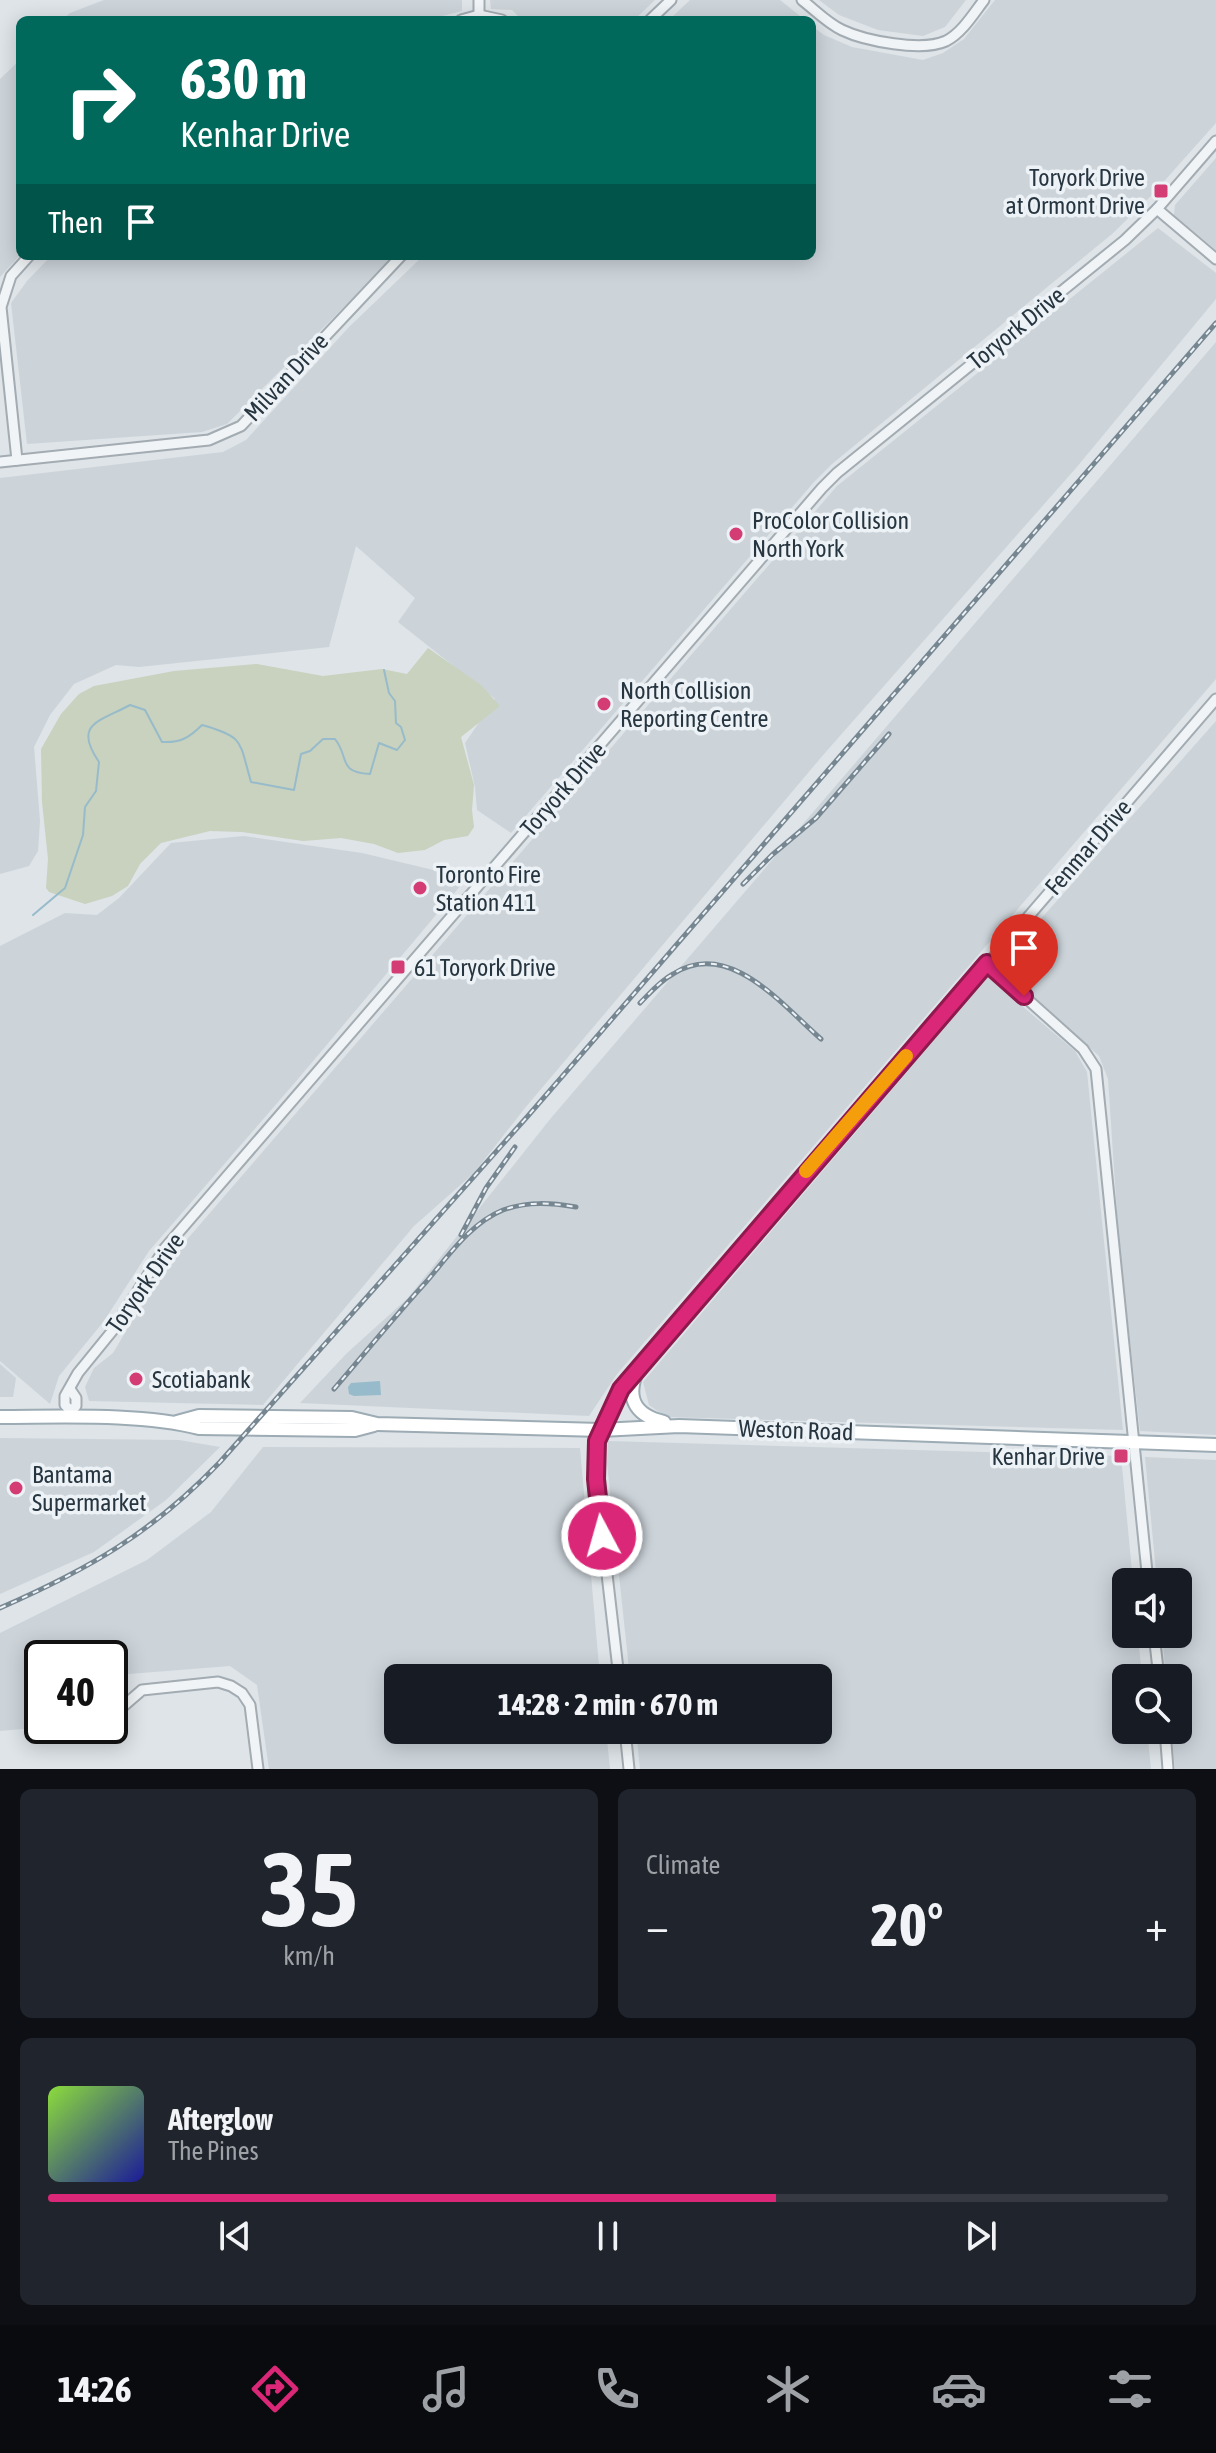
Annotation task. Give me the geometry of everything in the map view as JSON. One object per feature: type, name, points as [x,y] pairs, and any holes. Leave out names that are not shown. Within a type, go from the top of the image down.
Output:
[{"type":"main road","points":[[639,1367],[631,1390],[639,1410],[650,1419],[679,1426]]},
{"type":"main road","name":"Weston Road","points":[[0,1417],[71,1414],[177,1422],[199,1428],[355,1430],[377,1424],[601,1430],[679,1426],[1216,1445]]},
{"type":"street","points":[[479,0],[479,15]]},
{"type":"street","points":[[654,16],[671,0]]},
{"type":"street","points":[[802,0],[852,35],[897,44],[926,45],[946,41],[958,32],[984,0]]},
{"type":"street","points":[[475,16],[484,16]]},
{"type":"street","name":"Toryork Drive","points":[[71,1414],[76,1398],[70,1389],[78,1373],[113,1330],[165,1248],[822,488],[1125,240],[1157,209],[1216,141]]},
{"type":"street","points":[[1157,209],[1216,259]]},
{"type":"street","points":[[17,460],[1,307],[11,276],[25,260]]},
{"type":"street","name":"Milvan Drive","points":[[0,462],[209,440],[226,434],[241,426],[397,260]]},
{"type":"street","name":"Fenmar Drive","points":[[617,1664],[596,1479],[597,1441],[621,1389],[1216,699]]},
{"type":"street","points":[[987,963],[1083,1049],[1096,1069],[1147,1568]]},
{"type":"street","points":[[128,1702],[142,1690],[218,1682],[234,1687],[250,1705],[258,1769]]},
{"type":"street","points":[[626,1744],[629,1769]]},
{"type":"street","points":[[1166,1744],[1168,1769]]},
{"type":"shaded area","points":[[104,0],[462,0],[462,11],[442,16],[67,16]]},
{"type":"shaded area","points":[[490,0],[655,0],[638,16],[518,16],[512,10],[491,9]]},
{"type":"shaded area","points":[[690,0],[780,0],[800,16],[673,16]]},
{"type":"shaded area","points":[[819,0],[966,0],[945,27],[923,36],[878,30],[839,15]]},
{"type":"shaded area","points":[[995,0],[1216,0],[1216,123],[1150,197],[1112,234],[814,482],[511,833],[477,810],[465,743],[495,699],[398,622],[415,598],[356,546],[329,647],[139,667],[116,665],[74,684],[50,715],[34,747],[40,821],[38,851],[29,866],[0,874],[0,478],[223,452],[246,440],[349,327],[419,260],[816,260],[816,29],[852,47],[923,60],[943,53],[964,39]]},
{"type":"shaded area","points":[[16,64],[16,259],[0,277],[0,79]]},
{"type":"shaded area","points":[[1216,158],[1216,250],[1174,215],[1175,205]]},
{"type":"shaded area","points":[[1158,228],[1216,273],[1216,299],[1076,468],[824,754],[525,1108],[474,1173],[414,1226],[263,1405],[89,1401],[85,1387],[94,1368],[113,1353],[165,1265],[837,486]]},
{"type":"shaded area","points":[[47,260],[391,260],[227,424],[202,432],[27,444],[11,303]]},
{"type":"shaded area","points":[[1216,342],[1216,679],[617,1374],[589,1416],[300,1403],[347,1353],[408,1298],[551,1118]]},
{"type":"shaded area","points":[[1216,721],[1216,1435],[1140,1431],[1119,1243],[1108,1079],[1099,1056],[1000,965]]},
{"type":"shaded area","points":[[244,836],[362,853],[467,878],[149,1251],[104,1321],[59,1376],[50,1404],[0,1361],[0,946],[65,913],[97,915],[119,898],[171,843]]},
{"type":"shaded area","points":[[988,977],[1075,1051],[1087,1072],[1123,1430],[666,1417],[649,1405],[643,1382]]},
{"type":"shaded area","points":[[0,1364],[16,1378],[13,1397],[0,1397]]},
{"type":"shaded area","points":[[0,1438],[179,1440],[220,1447],[166,1500],[94,1552],[0,1594]]},
{"type":"shaded area","points":[[608,1441],[1121,1456],[1132,1568],[1112,1568],[1112,1648],[1139,1648],[1141,1664],[1112,1664],[1112,1744],[1148,1744],[1151,1769],[640,1769],[637,1744],[832,1744],[832,1664],[629,1664],[607,1463]]},
{"type":"shaded area","points":[[263,1447],[580,1448],[599,1664],[384,1664],[384,1744],[607,1744],[610,1769],[269,1769],[257,1685],[230,1666],[128,1674],[128,1640],[24,1640],[24,1729],[0,1731],[0,1633],[147,1560],[211,1512]]},
{"type":"shaded area","points":[[1145,1457],[1216,1460],[1216,1769],[1175,1769],[1172,1744],[1192,1744],[1192,1664],[1165,1664],[1163,1648],[1192,1648],[1192,1568],[1156,1568]]},
{"type":"green space","points":[[428,648],[481,685],[500,706],[461,737],[474,785],[474,827],[468,836],[444,840],[425,850],[398,853],[374,844],[341,838],[303,841],[242,832],[210,831],[161,843],[140,864],[128,886],[112,896],[85,904],[49,892],[46,888],[48,859],[41,749],[61,714],[79,694],[94,686],[174,671],[257,664],[323,676],[382,669],[407,674]]},
{"type":"water","points":[[380,1381],[381,1395],[349,1394],[351,1383]]},
{"type":"waterway","points":[[33,915],[65,888],[83,835],[85,807],[96,791],[99,762],[88,739],[89,732],[99,720],[130,705],[145,710],[162,742],[184,739],[202,725],[216,729],[233,737],[242,749],[251,782],[294,790],[301,754],[310,751],[323,739],[335,739],[348,767],[370,774],[379,743],[397,750],[405,740],[401,727],[396,723],[395,701],[389,693],[384,670]]},
{"type":"railway","points":[[0,1608],[62,1579],[118,1547],[169,1509],[220,1462],[527,1117],[1216,323]]},
{"type":"railway","points":[[743,884],[816,818],[889,734]]},
{"type":"railway","points":[[640,1003],[673,974],[694,965],[714,964],[753,980],[821,1039]]},
{"type":"railway","points":[[461,1235],[486,1188],[515,1147]]},
{"type":"railway","points":[[334,1389],[452,1251],[481,1223],[503,1210],[522,1205],[576,1207]]},
{"type":"slow traffic","points":[[806,1171],[906,1056]]},
{"type":"place","name":"Toryork Drive at Ormont Drive","points":[[1161,191]]},
{"type":"place","name":"ProColor Collision North York","points":[[736,534]]},
{"type":"place","name":"North Collision Reporting Centre","points":[[604,704]]},
{"type":"place","name":"Toronto Fire Station 411","points":[[420,888]]},
{"type":"place","name":"61 Toryork Drive","points":[[398,967]]},
{"type":"place","name":"Scotiabank","points":[[136,1379]]},
{"type":"place","name":"Kenhar Drive","points":[[1121,1456]]},
{"type":"place","name":"Bantama Supermarket","points":[[16,1488]]},
{"type":"route","points":[[602,1536],[596,1479],[597,1441],[621,1389],[987,963],[1024,996]]}]
